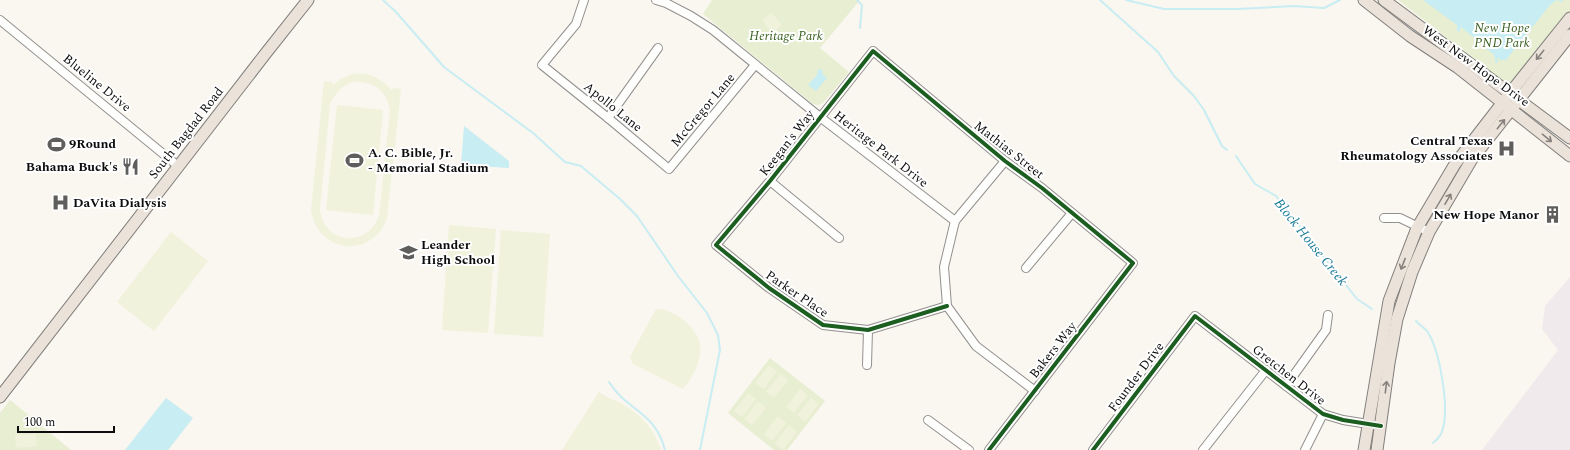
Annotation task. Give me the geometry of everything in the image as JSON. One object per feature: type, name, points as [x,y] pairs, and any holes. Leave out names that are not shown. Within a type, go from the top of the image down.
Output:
[{"type":"main road","name":"South Bagdad Road","points":[[0,398],[178,166],[308,0]]},
{"type":"main road","name":"West New Hope Drive","points":[[1364,0],[1410,36],[1457,67],[1570,156]]},
{"type":"main road","name":"West New Hope Drive","points":[[1384,0],[1570,138]]},
{"type":"main road","points":[[1376,9],[1381,7],[1387,9],[1416,31],[1426,31]]},
{"type":"main road","points":[[1364,450],[1389,301],[1417,228],[1455,164],[1570,18]]},
{"type":"main road","points":[[1377,450],[1389,363],[1398,319],[1412,272],[1429,232],[1472,159],[1570,35]]},
{"type":"street","name":"Apollo Lane","points":[[584,0],[576,24],[542,65],[669,169]]},
{"type":"street","name":"Heritage Park Drive","points":[[656,0],[667,1],[713,30],[820,117],[955,221]]},
{"type":"street","name":"Blueline Drive","points":[[0,20],[178,166]]},
{"type":"street","points":[[608,118],[658,48]]},
{"type":"street","name":"Keegan's Way","points":[[716,245],[770,181],[873,52]]},
{"type":"street","name":"Mathias Street","points":[[873,52],[1005,161],[1042,188],[1133,263]]},
{"type":"street","name":"McGregor Lane","points":[[669,169],[755,65]]},
{"type":"street","points":[[1005,161],[955,221],[944,266],[947,306],[976,346],[1035,391]]},
{"type":"street","points":[[770,181],[839,238]]},
{"type":"street","points":[[1026,268],[1072,213]]},
{"type":"street","points":[[1384,218],[1400,218],[1417,228],[1429,232]]},
{"type":"street","name":"Parker Place","points":[[716,245],[769,288],[823,325],[868,330],[947,306]]},
{"type":"street","name":"Bakers Way","points":[[989,450],[1133,263]]},
{"type":"street","points":[[1286,386],[1326,330],[1328,315]]},
{"type":"street","name":"Gretchen Drive","points":[[1195,316],[1323,414],[1343,420],[1381,426]]},
{"type":"street","name":"Founder Drive","points":[[1093,450],[1195,316]]},
{"type":"street","points":[[867,365],[868,330]]},
{"type":"street","points":[[1203,450],[1266,370]]},
{"type":"street","points":[[1305,450],[1323,414]]},
{"type":"street","points":[[928,420],[969,450]]},
{"type":"shaded area","points":[[1570,277],[1570,450],[1482,450],[1558,350],[1542,329],[1545,306]]},
{"type":"green space","name":"Heritage Park","points":[[712,0],[860,0],[820,48],[849,72],[823,103],[818,105],[813,104],[703,14]]},
{"type":"green space","name":"New Hope PND Park","points":[[1398,0],[1570,0],[1570,10],[1509,83],[1504,82]]},
{"type":"green space","points":[[772,13],[782,25],[772,33],[762,20]]},
{"type":"green space","name":"A. C. Bible, Jr. - Memorial Stadium","points":[[352,74],[364,74],[379,79],[392,91],[393,88],[401,89],[387,218],[380,231],[370,241],[358,245],[346,246],[334,243],[323,235],[315,224],[311,210],[324,81],[332,82],[333,85]],"holes":[[[353,82],[373,85],[383,93],[389,104],[390,111],[379,216],[373,227],[365,234],[356,238],[346,238],[329,230],[323,221],[320,209],[330,104],[334,96],[342,88]]]},
{"type":"green space","name":"A. C. Bible, Jr. - Memorial Stadium","points":[[337,105],[383,110],[373,215],[326,210]]},
{"type":"green space","points":[[449,225],[496,229],[488,333],[442,330]]},
{"type":"green space","points":[[501,230],[550,234],[543,337],[494,334]]},
{"type":"green space","points":[[171,232],[208,261],[154,331],[117,302]]},
{"type":"green space","points":[[656,309],[670,312],[682,319],[692,328],[699,340],[699,360],[694,373],[683,389],[633,364],[630,357]]},
{"type":"green space","points":[[770,358],[825,401],[787,450],[774,450],[728,413]]},
{"type":"green space","points":[[769,365],[777,371],[764,389],[755,383]]},
{"type":"green space","points":[[780,374],[788,380],[774,398],[766,392]]},
{"type":"green space","points":[[800,389],[808,395],[794,413],[786,407]]},
{"type":"green space","points":[[599,392],[621,403],[642,418],[655,436],[661,450],[562,450]]},
{"type":"green space","points":[[748,393],[756,399],[742,417],[734,411]]},
{"type":"green space","points":[[811,398],[819,404],[805,422],[797,415]]},
{"type":"green space","points":[[10,400],[71,450],[0,450],[0,413]]},
{"type":"green space","points":[[758,401],[766,408],[752,425],[744,419]]},
{"type":"green space","points":[[778,416],[786,423],[772,441],[764,434]]},
{"type":"green space","points":[[789,425],[797,432],[783,450],[775,443]]},
{"type":"green space","points":[[36,434],[37,446],[16,448],[15,435]]},
{"type":"water","points":[[1423,0],[1557,0],[1550,5],[1506,60],[1497,58],[1498,63],[1495,62],[1495,57],[1493,54],[1461,27],[1459,32],[1457,31],[1457,25]]},
{"type":"water","points":[[818,69],[823,70],[822,74],[827,78],[816,91],[808,85],[817,75]]},
{"type":"water","points":[[464,126],[509,161],[509,168],[461,165]]},
{"type":"water","points":[[166,398],[193,418],[168,450],[125,450]]},
{"type":"waterway","points":[[383,0],[396,12],[444,67],[533,133],[565,162],[581,166],[620,199],[637,216],[678,276],[707,313],[718,335],[720,350],[700,450]]},
{"type":"waterway","points":[[857,0],[862,5],[860,28]]},
{"type":"waterway","name":"Block House Creek","points":[[1100,0],[1158,52],[1174,76],[1194,96],[1204,110],[1222,146],[1227,150]]},
{"type":"waterway","points":[[1126,0],[1164,9],[1237,9],[1294,6],[1324,8],[1340,0]]},
{"type":"waterway","name":"Block House Creek","points":[[1236,156],[1255,184],[1276,196],[1357,299],[1372,309]]},
{"type":"waterway","name":"Block House Creek","points":[[1416,321],[1427,331],[1432,340],[1442,378],[1445,418],[1442,432],[1433,443]]},
{"type":"waterway","points":[[609,382],[624,400],[648,419],[655,427],[661,437],[665,450]]},
{"type":"cycle path","points":[[947,306],[868,330],[823,325],[769,288],[716,245],[770,181],[873,51],[1005,161],[1042,188],[1133,263],[989,450]]},
{"type":"cycle path","points":[[1093,450],[1195,316],[1323,414],[1343,420],[1381,426]]},
{"type":"place","name":"9Round","points":[[56,144]]},
{"type":"place","name":"Central Texas Rheumatology Associates","points":[[1506,148]]},
{"type":"place","name":"A. C. Bible, Jr. - Memorial Stadium","points":[[355,160]]},
{"type":"place","name":"Bahama Buck's","points":[[131,167]]},
{"type":"place","name":"DaVita Dialysis","points":[[60,203]]},
{"type":"place","name":"New Hope Manor","points":[[1552,215]]},
{"type":"place","name":"Leander High School","points":[[408,252]]}]
